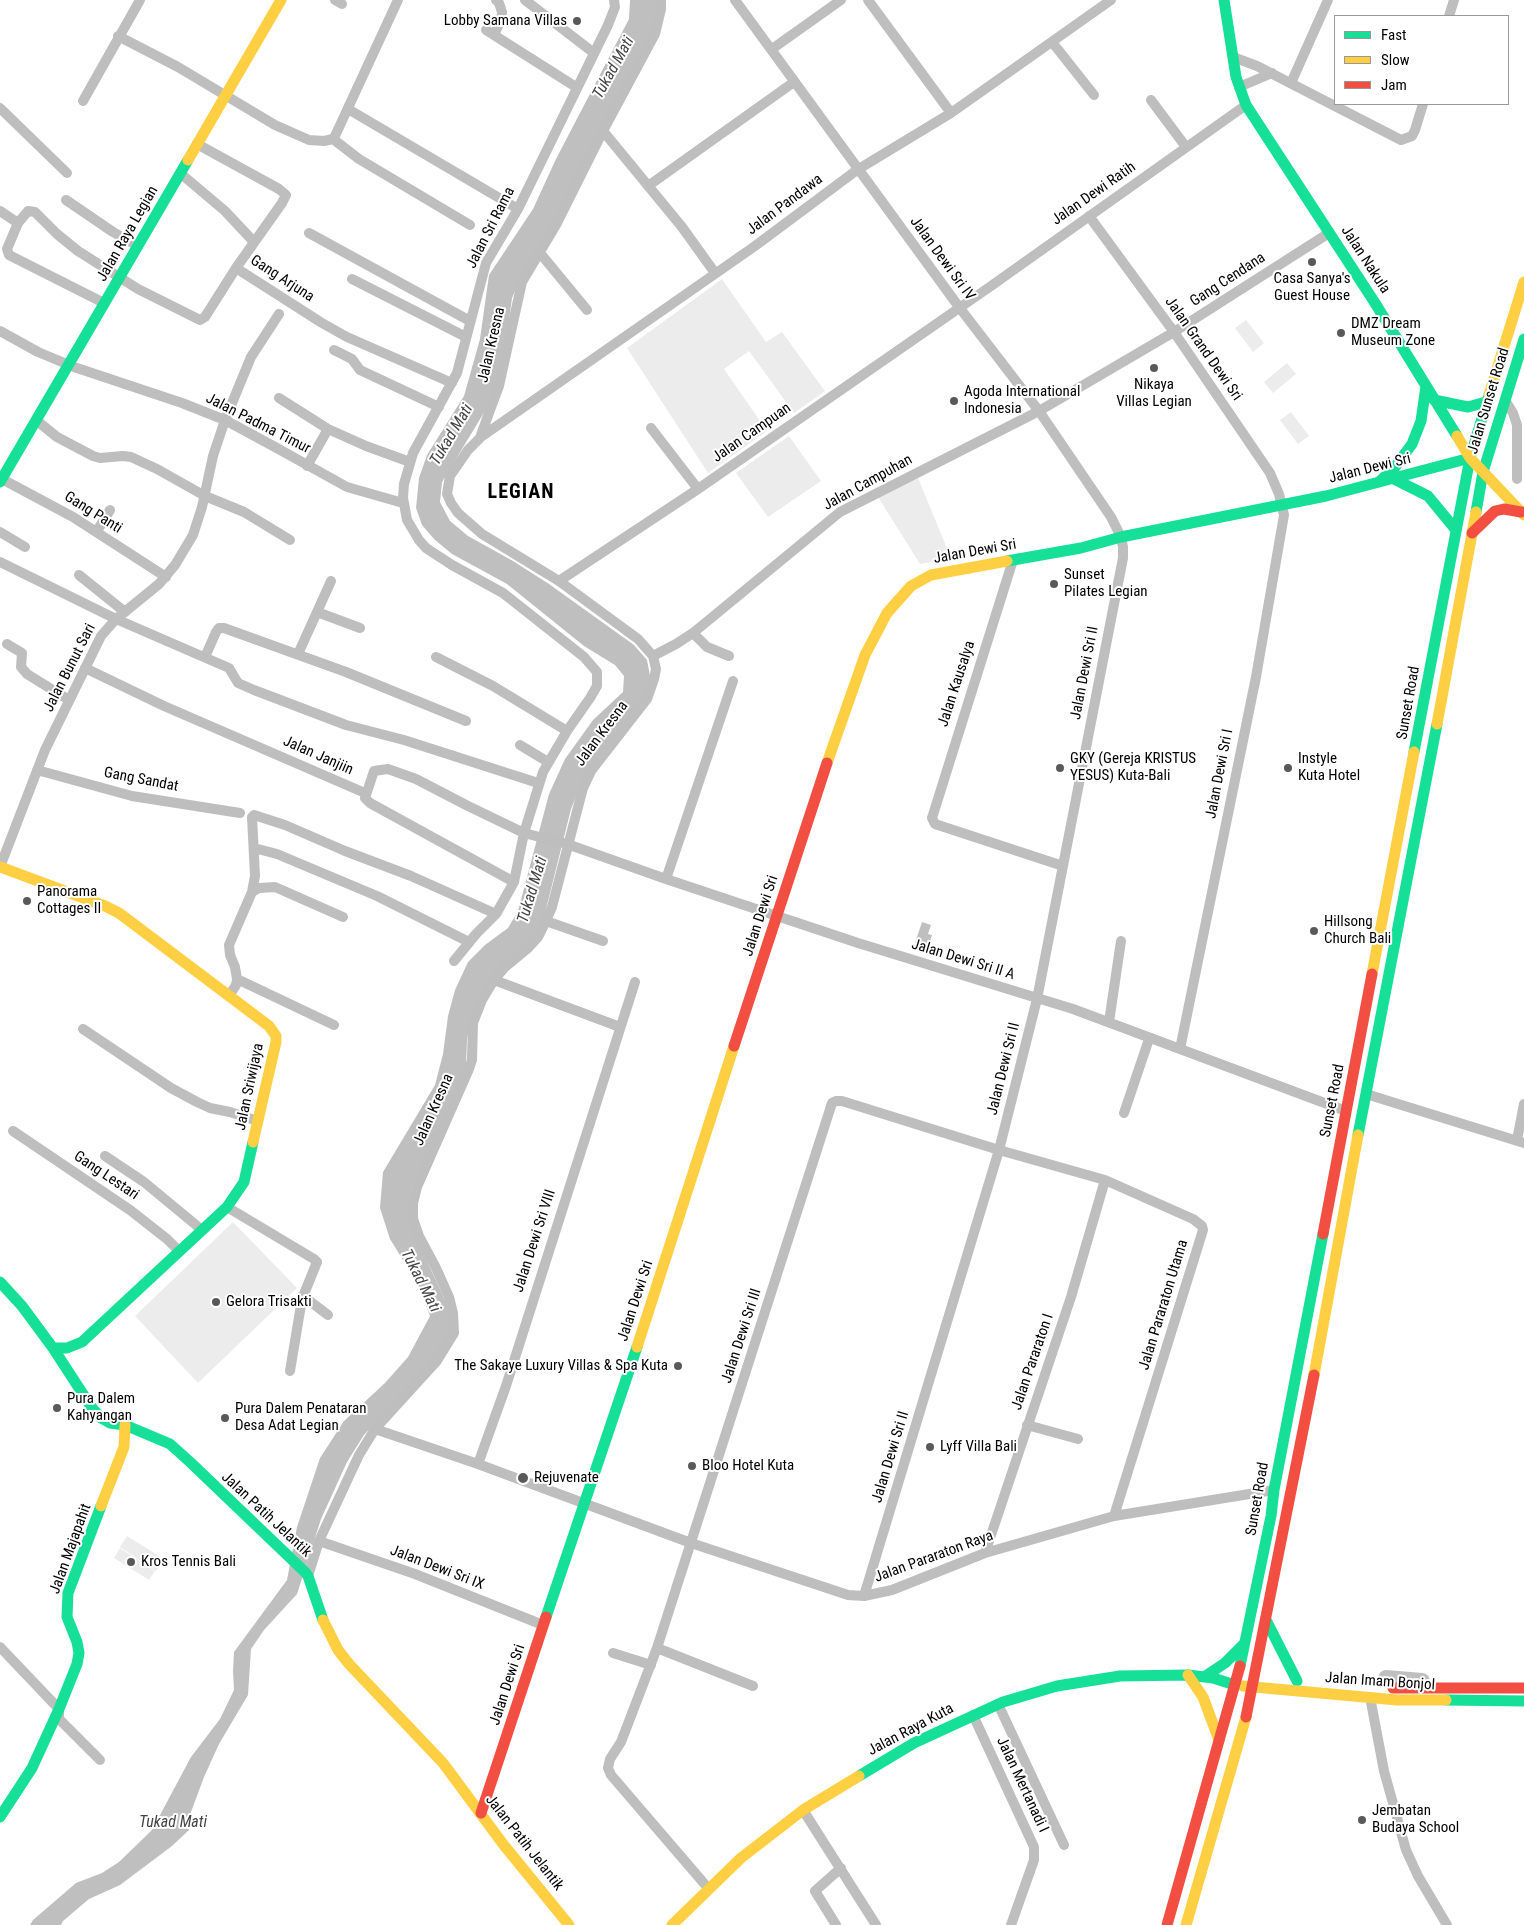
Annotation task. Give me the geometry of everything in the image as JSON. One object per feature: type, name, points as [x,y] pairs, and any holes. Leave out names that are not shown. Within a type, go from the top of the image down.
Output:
[{"type":"main road","name":"Jalan Raya Legian","points":[[1,480],[281,0]]},
{"type":"main road","name":"Jalan Nakula","points":[[1224,0],[1232,57],[1239,87],[1246,106],[1395,334],[1470,458],[1522,513]]},
{"type":"main road","name":"Sunset Road","points":[[1167,1925],[1236,1680],[1244,1644],[1271,1516],[1274,1490],[1470,458],[1524,282]]},
{"type":"main road","name":"Jalan Sunset Road","points":[[1483,472],[1524,339]]},
{"type":"main road","points":[[1379,483],[1405,455],[1416,437],[1422,419],[1426,386]]},
{"type":"main road","points":[[1434,400],[1468,407],[1486,402]]},
{"type":"main road","name":"Jalan Dewi Sri","points":[[481,1813],[629,1373],[850,696],[872,640],[887,612],[905,591],[924,578],[943,572],[1081,548],[1121,537],[1229,517],[1326,496],[1470,458]]},
{"type":"main road","name":"Sunset Road","points":[[1186,1925],[1238,1749],[1254,1681],[1296,1472],[1483,472]]},
{"type":"main road","points":[[1394,479],[1428,496],[1456,530]]},
{"type":"main road","points":[[1472,533],[1495,511],[1504,509],[1522,513]]},
{"type":"main road","name":"Jalan Sriwijaya","points":[[0,867],[120,913],[269,1026],[276,1036],[244,1182],[227,1207],[82,1342],[73,1356],[69,1372]]},
{"type":"main road","name":"Jalan Patih Jelantik","points":[[0,1282],[22,1306],[53,1348],[92,1408],[101,1418],[110,1423],[125,1425],[159,1439],[180,1452],[307,1574],[324,1624],[338,1650],[443,1763],[503,1844],[569,1925]]},
{"type":"main road","name":"Jalan Sriwijaya","points":[[53,1348],[67,1348],[82,1342]]},
{"type":"main road","name":"Jalan Majapahit","points":[[0,1816],[32,1768],[77,1664],[79,1653],[77,1642],[67,1617],[68,1593],[124,1447],[125,1425]]},
{"type":"main road","points":[[1266,1620],[1297,1681]]},
{"type":"main road","points":[[1208,1677],[1226,1663],[1244,1644]]},
{"type":"main road","name":"Jalan Raya Kuta","points":[[672,1925],[740,1858],[803,1810],[914,1743],[998,1704],[1039,1690],[1092,1679],[1147,1675],[1208,1677],[1225,1673],[1236,1680]]},
{"type":"main road","points":[[1188,1675],[1203,1697],[1219,1740]]},
{"type":"main road","name":"Jalan Imam Bonjol","points":[[1236,1680],[1297,1681],[1402,1689],[1524,1688]]},
{"type":"main road","name":"Jalan Imam Bonjol","points":[[1254,1681],[1370,1697],[1423,1701],[1524,1701]]},
{"type":"main road","points":[[471,1799],[480,1802],[486,1798]]},
{"type":"street","points":[[333,139],[398,0]]},
{"type":"street","points":[[496,0],[502,12],[501,20],[490,33],[576,87]]},
{"type":"street","points":[[524,0],[594,53]]},
{"type":"street","name":"Jalan Sri Rama","points":[[403,503],[404,484],[410,462],[419,440],[452,383],[486,263],[518,209],[576,87],[612,17],[614,0]]},
{"type":"street","name":"Jalan Kresna","points":[[307,1574],[319,1541],[359,1455],[375,1429],[436,1362],[454,1333],[454,1318],[449,1297],[419,1236],[413,1219],[413,1203],[426,1164],[469,1069],[472,1060],[473,1023],[482,1000],[504,968],[538,937],[552,907],[566,844],[580,794],[591,771],[643,704],[651,690],[656,669],[653,656],[638,640],[560,581],[482,534],[458,513],[450,503],[447,494],[450,476],[468,450],[480,438],[499,386],[512,331],[518,293],[527,273],[556,225],[603,131],[655,34],[659,20],[661,0]]},
{"type":"street","name":"Jalan Dewi Sri IV","points":[[735,0],[857,170],[1039,411],[1106,508],[1121,537]]},
{"type":"street","points":[[772,50],[841,0]]},
{"type":"street","points":[[868,0],[950,113]]},
{"type":"street","name":"Jalan Pandawa","points":[[480,438],[755,246],[857,170],[950,113],[1111,0]]},
{"type":"street","points":[[1292,83],[1328,0]]},
{"type":"street","points":[[1449,15],[1454,0]]},
{"type":"street","points":[[83,102],[136,1]]},
{"type":"street","points":[[118,36],[178,67],[290,133],[316,142],[333,139],[359,159],[470,225]]},
{"type":"street","points":[[1052,42],[1094,95]]},
{"type":"street","points":[[1232,57],[1249,62],[1272,73],[1401,140],[1412,136],[1423,105]]},
{"type":"street","points":[[1239,87],[1272,73]]},
{"type":"street","points":[[648,186],[794,82]]},
{"type":"street","points":[[1151,100],[1186,147]]},
{"type":"street","name":"Jalan Dewi Ratih","points":[[959,307],[1246,106]]},
{"type":"street","points":[[0,108],[67,172]]},
{"type":"street","points":[[348,109],[518,209]]},
{"type":"street","points":[[0,115],[50,164]]},
{"type":"street","points":[[603,131],[698,249],[715,273]]},
{"type":"street","points":[[197,144],[285,193],[282,203],[236,268]]},
{"type":"street","points":[[180,173],[225,210],[254,242]]},
{"type":"street","points":[[66,200],[113,232],[138,246]]},
{"type":"street","points":[[0,211],[18,223]]},
{"type":"street","points":[[104,303],[9,255],[7,249],[18,223],[28,211],[35,212],[67,243],[120,276]]},
{"type":"street","name":"Jalan Grand Dewi Sri","points":[[1089,216],[1174,332],[1270,473],[1276,483],[1282,504]]},
{"type":"street","points":[[309,232],[470,321]]},
{"type":"street","name":"Gang Cendana","points":[[1039,411],[1174,332],[1329,233]]},
{"type":"street","points":[[540,253],[587,310]]},
{"type":"street","name":"Gang Arjuna","points":[[120,276],[138,289],[202,321],[236,268],[347,337],[452,383]]},
{"type":"street","points":[[352,280],[466,337]]},
{"type":"street","name":"Jalan Campuan","points":[[560,581],[698,489],[959,307]]},
{"type":"street","name":"Jalan Bunut Sari","points":[[0,867],[37,770],[101,636],[116,619],[152,591],[166,577],[193,535],[224,420],[251,357],[279,314]]},
{"type":"street","name":"Jalan Padma Timur","points":[[0,331],[38,352],[68,365],[182,403],[224,420],[355,491],[403,503]]},
{"type":"street","points":[[334,350],[352,359],[360,370],[439,407]]},
{"type":"street","points":[[279,398],[328,429],[366,446],[410,462]]},
{"type":"street","points":[[1504,495],[1521,475],[1517,425],[1513,412],[1505,400]]},
{"type":"street","name":"Jalan Campuhan","points":[[653,656],[693,633],[838,514],[1039,411]]},
{"type":"street","points":[[36,420],[57,436],[93,456],[100,458],[131,457],[157,469],[205,496],[244,512],[290,540]]},
{"type":"street","points":[[650,428],[698,489]]},
{"type":"street","points":[[308,466],[328,429]]},
{"type":"street","name":"Gang Panti","points":[[1,480],[54,505],[166,577]]},
{"type":"street","points":[[403,503],[411,528],[426,548],[452,565],[503,593],[593,666],[597,672],[597,686],[548,762],[538,783],[514,882],[496,914],[454,961]]},
{"type":"street","name":"Jalan Dewi Sri I","points":[[1180,1049],[1256,677],[1283,527],[1284,515],[1282,504]]},
{"type":"street","points":[[97,532],[110,510]]},
{"type":"street","points":[[0,532],[25,548]]},
{"type":"street","name":"Jalan Dewi Sri II","points":[[864,1596],[999,1150],[1037,999],[1123,558],[1121,537]]},
{"type":"street","name":"Jalan Kausalya","points":[[1013,560],[932,818],[935,824],[1063,866]]},
{"type":"street","points":[[0,562],[116,619],[229,668],[236,680],[246,687],[321,717],[357,729],[404,740],[538,783]]},
{"type":"street","points":[[79,575],[125,612]]},
{"type":"street","points":[[298,654],[331,580]]},
{"type":"street","points":[[318,612],[360,628]]},
{"type":"street","points":[[205,657],[219,628],[298,654],[466,721]]},
{"type":"street","points":[[693,633],[707,648],[729,656]]},
{"type":"street","points":[[7,644],[22,653],[21,667],[27,674],[69,700]]},
{"type":"street","points":[[436,657],[493,686],[567,731]]},
{"type":"street","name":"Jalan Janjiin","points":[[85,668],[164,706],[365,793],[374,771],[388,769],[416,779],[526,834]]},
{"type":"street","points":[[666,879],[733,681]]},
{"type":"street","points":[[520,745],[548,762]]},
{"type":"street","name":"Gang Sandat","points":[[37,770],[132,796],[240,813]]},
{"type":"street","points":[[365,793],[365,798],[370,803],[514,882]]},
{"type":"street","points":[[230,996],[237,979],[229,945],[252,892],[255,876],[252,817],[254,816],[285,825],[345,851],[412,876],[496,914]]},
{"type":"street","name":"Jalan Dewi Sri II A","points":[[526,834],[566,844],[778,916],[1109,1022],[1149,1039],[1346,1111]]},
{"type":"street","points":[[254,848],[277,854],[378,896],[469,942]]},
{"type":"street","points":[[252,892],[260,888],[275,887],[343,916]]},
{"type":"street","points":[[546,921],[603,941]]},
{"type":"street","points":[[1109,1022],[1121,941]]},
{"type":"street","points":[[237,979],[334,1025]]},
{"type":"street","points":[[494,980],[620,1027]]},
{"type":"street","name":"Jalan Dewi Sri VIII","points":[[478,1464],[506,1386],[635,982]]},
{"type":"street","points":[[83,1028],[171,1088],[197,1102],[210,1108],[258,1121]]},
{"type":"street","points":[[1124,1113],[1149,1039]]},
{"type":"street","points":[[1366,1094],[1520,1142],[1524,1104]]},
{"type":"street","name":"Jalan Dewi Sri III","points":[[708,1888],[611,1775],[608,1768],[610,1759],[621,1742],[657,1648],[832,1102],[842,1102],[999,1150]]},
{"type":"street","name":"Gang Lestari","points":[[13,1131],[130,1210],[167,1239],[179,1251]]},
{"type":"street","name":"Jalan Pararaton Utama","points":[[999,1150],[1105,1180],[1198,1221],[1202,1226],[1203,1230],[1114,1516]]},
{"type":"street","points":[[105,1156],[144,1182],[202,1230]]},
{"type":"street","name":"Jalan Pararaton I","points":[[985,1553],[1071,1297],[1105,1180]]},
{"type":"street","points":[[227,1207],[316,1260],[317,1264],[303,1296],[290,1371]]},
{"type":"street","points":[[303,1296],[328,1315]]},
{"type":"street","points":[[1027,1425],[1078,1439]]},
{"type":"street","name":"Jalan Pararaton Raya","points":[[375,1429],[478,1464],[691,1543],[848,1595],[864,1596],[892,1590],[985,1553],[1114,1516],[1274,1490]]},
{"type":"street","name":"Jalan Dewi Sri IX","points":[[319,1541],[416,1574],[544,1625]]},
{"type":"street","points":[[0,1647],[59,1709],[59,1719],[100,1760]]},
{"type":"street","points":[[657,1648],[753,1686]]},
{"type":"street","points":[[613,1653],[651,1665]]},
{"type":"street","points":[[1370,1697],[1384,1771],[1406,1850],[1418,1876],[1447,1925]]},
{"type":"street","points":[[998,1704],[1064,1845]]},
{"type":"street","name":"Jalan Mertanadi I","points":[[973,1715],[1034,1847],[1034,1860],[1011,1925]]},
{"type":"street","points":[[803,1810],[876,1925]]},
{"type":"street","points":[[836,1925],[815,1890],[840,1868]]},
{"type":"shaded area","points":[[722,279],[766,342],[782,332],[825,391],[794,413],[749,351],[724,369],[767,431],[708,473],[627,348]]},
{"type":"shaded area","points":[[1246,320],[1264,343],[1253,352],[1235,328]]},
{"type":"shaded area","points":[[1287,363],[1296,374],[1273,393],[1264,382]]},
{"type":"shaded area","points":[[1291,412],[1309,436],[1298,444],[1280,420]]},
{"type":"shaded area","points":[[789,436],[821,481],[768,517],[736,473]]},
{"type":"shaded area","points":[[918,478],[951,558],[920,564],[878,497]]},
{"type":"shaded area","name":"Gelora Trisakti","points":[[233,1222],[297,1288],[198,1383],[135,1316]]},
{"type":"shaded area","points":[[127,1536],[164,1559],[156,1571],[120,1547]]},
{"type":"shaded area","name":"Kros Tennis Bali","points":[[120,1548],[155,1571],[149,1580],[114,1558]]},
{"type":"water","name":"Tukad Mati","points":[[630,0],[656,0],[656,24],[559,215],[523,273],[512,298],[506,342],[495,387],[485,411],[442,482],[440,502],[450,521],[468,536],[549,584],[634,645],[647,660],[650,676],[645,698],[588,767],[571,809],[544,917],[535,936],[471,1016],[467,1040],[466,1068],[412,1187],[408,1207],[410,1224],[451,1313],[453,1328],[447,1345],[364,1435],[347,1462],[321,1519],[297,1594],[264,1630],[251,1649],[248,1695],[219,1744],[204,1777],[191,1812],[189,1830],[172,1846],[120,1885],[89,1899],[63,1921],[61,1925],[30,1925],[33,1920],[76,1883],[102,1873],[119,1862],[152,1830],[191,1757],[220,1719],[234,1690],[234,1652],[287,1580],[297,1527],[320,1458],[344,1421],[385,1383],[408,1357],[430,1316],[419,1286],[390,1239],[380,1208],[383,1172],[435,1085],[443,1054],[448,1016],[455,990],[468,962],[485,945],[508,928],[518,911],[549,794],[565,759],[593,720],[623,692],[624,676],[615,665],[584,646],[507,584],[452,554],[434,539],[422,525],[416,508],[419,478],[427,455],[464,396],[480,339],[489,275],[533,209],[556,159],[629,19]]},
{"type":"water","points":[[922,922],[931,925],[928,934],[932,935],[929,944],[926,943],[924,948],[921,947],[921,951],[913,949]]},
{"type":"waterway","points":[[1386,1678],[1422,1681]]},
{"type":"traffic: fast","points":[[1224,0],[1236,77],[1246,105],[1375,303],[1457,436]]},
{"type":"traffic: fast","points":[[0,482],[188,160]]},
{"type":"traffic: fast","points":[[1476,512],[1483,472],[1524,339]]},
{"type":"traffic: fast","points":[[1379,482],[1395,467],[1412,444],[1421,421],[1426,386]]},
{"type":"traffic: fast","points":[[1414,752],[1470,458],[1489,395]]},
{"type":"traffic: fast","points":[[1434,400],[1468,407],[1486,402]]},
{"type":"traffic: fast","points":[[1007,561],[1081,548],[1121,537],[1326,496],[1470,458]]},
{"type":"traffic: fast","points":[[1394,479],[1428,496],[1456,530]]},
{"type":"traffic: fast","points":[[1358,1135],[1437,724]]},
{"type":"traffic: fast","points":[[53,1348],[67,1348],[82,1342],[227,1207],[244,1182],[253,1142]]},
{"type":"traffic: fast","points":[[1240,1666],[1271,1516],[1274,1490],[1323,1234]]},
{"type":"traffic: fast","points":[[0,1282],[22,1306],[53,1348],[92,1408],[101,1418],[110,1423],[125,1425],[170,1444],[190,1462],[305,1572],[323,1620]]},
{"type":"traffic: fast","points":[[546,1617],[637,1347]]},
{"type":"traffic: fast","points":[[0,1817],[32,1768],[77,1664],[79,1653],[77,1642],[67,1617],[68,1593],[101,1506]]},
{"type":"traffic: fast","points":[[1266,1620],[1297,1681]]},
{"type":"traffic: fast","points":[[1204,1677],[1225,1663],[1244,1644]]},
{"type":"traffic: fast","points":[[859,1776],[914,1743],[1003,1702],[1057,1686],[1120,1676],[1188,1675],[1213,1678],[1235,1685]]},
{"type":"traffic: fast","points":[[1446,1700],[1524,1701]]},
{"type":"traffic: slow","points":[[188,160],[281,0]]},
{"type":"traffic: slow","points":[[1489,395],[1524,282]]},
{"type":"traffic: slow","points":[[1457,436],[1470,458],[1524,515]]},
{"type":"traffic: slow","points":[[1437,724],[1476,512]]},
{"type":"traffic: slow","points":[[827,763],[865,655],[887,613],[911,586],[931,575],[1007,561]]},
{"type":"traffic: slow","points":[[1372,974],[1414,752]]},
{"type":"traffic: slow","points":[[0,867],[119,913],[269,1026],[276,1036],[276,1042],[253,1142]]},
{"type":"traffic: slow","points":[[637,1347],[734,1046]]},
{"type":"traffic: slow","points":[[1314,1375],[1358,1135]]},
{"type":"traffic: slow","points":[[101,1506],[124,1447],[125,1425]]},
{"type":"traffic: slow","points":[[323,1620],[338,1650],[349,1664],[443,1763],[503,1844],[569,1925]]},
{"type":"traffic: slow","points":[[1188,1675],[1203,1697],[1219,1740]]},
{"type":"traffic: slow","points":[[1243,1686],[1397,1700],[1446,1700]]},
{"type":"traffic: slow","points":[[1186,1925],[1246,1717]]},
{"type":"traffic: slow","points":[[672,1925],[741,1858],[803,1810],[859,1776]]},
{"type":"traffic: jam","points":[[1472,533],[1495,511],[1504,509],[1521,512]]},
{"type":"traffic: jam","points":[[734,1046],[827,763]]},
{"type":"traffic: jam","points":[[1323,1234],[1372,974]]},
{"type":"traffic: jam","points":[[1246,1717],[1314,1375]]},
{"type":"traffic: jam","points":[[481,1813],[546,1617]]},
{"type":"traffic: jam","points":[[1167,1925],[1240,1666]]},
{"type":"traffic: jam","points":[[1393,1688],[1524,1688]]},
{"type":"place","name":"Lobby Samana Villas","points":[[577,21]]},
{"type":"place","name":"Casa Sanya's Guest House","points":[[1312,262]]},
{"type":"place","name":"DMZ Dream Museum Zone","points":[[1341,333]]},
{"type":"place","name":"Nikaya Villas Legian","points":[[1154,368]]},
{"type":"place","name":"Agoda International Indonesia","points":[[954,401]]},
{"type":"place","name":"Sunset Pilates Legian","points":[[1054,584]]},
{"type":"place","name":"GKY (Gereja KRISTUS YESUS) Kuta-Bali","points":[[1060,768]]},
{"type":"place","name":"Instyle Kuta Hotel","points":[[1288,768]]},
{"type":"place","name":"Panorama Cottages II","points":[[27,901]]},
{"type":"place","name":"Hillsong Church Bali","points":[[1314,931]]},
{"type":"place","name":"Gelora Trisakti","points":[[216,1302]]},
{"type":"place","name":"The Sakaye Luxury Villas & Spa Kuta","points":[[678,1366]]},
{"type":"place","name":"Pura Dalem Kahyangan","points":[[57,1408]]},
{"type":"place","name":"Pura Dalem Penataran Desa Adat Legian","points":[[225,1418]]},
{"type":"place","name":"Lyff Villa Bali","points":[[930,1447]]},
{"type":"place","name":"Bloo Hotel Kuta","points":[[692,1466]]},
{"type":"place","name":"Rejuvenate","points":[[523,1478]]},
{"type":"place","name":"Kros Tennis Bali","points":[[131,1562]]},
{"type":"place","name":"Jembatan Budaya School","points":[[1362,1820]]},
{"type":"district","name":"LEGIAN","points":[[521,493]]}]
